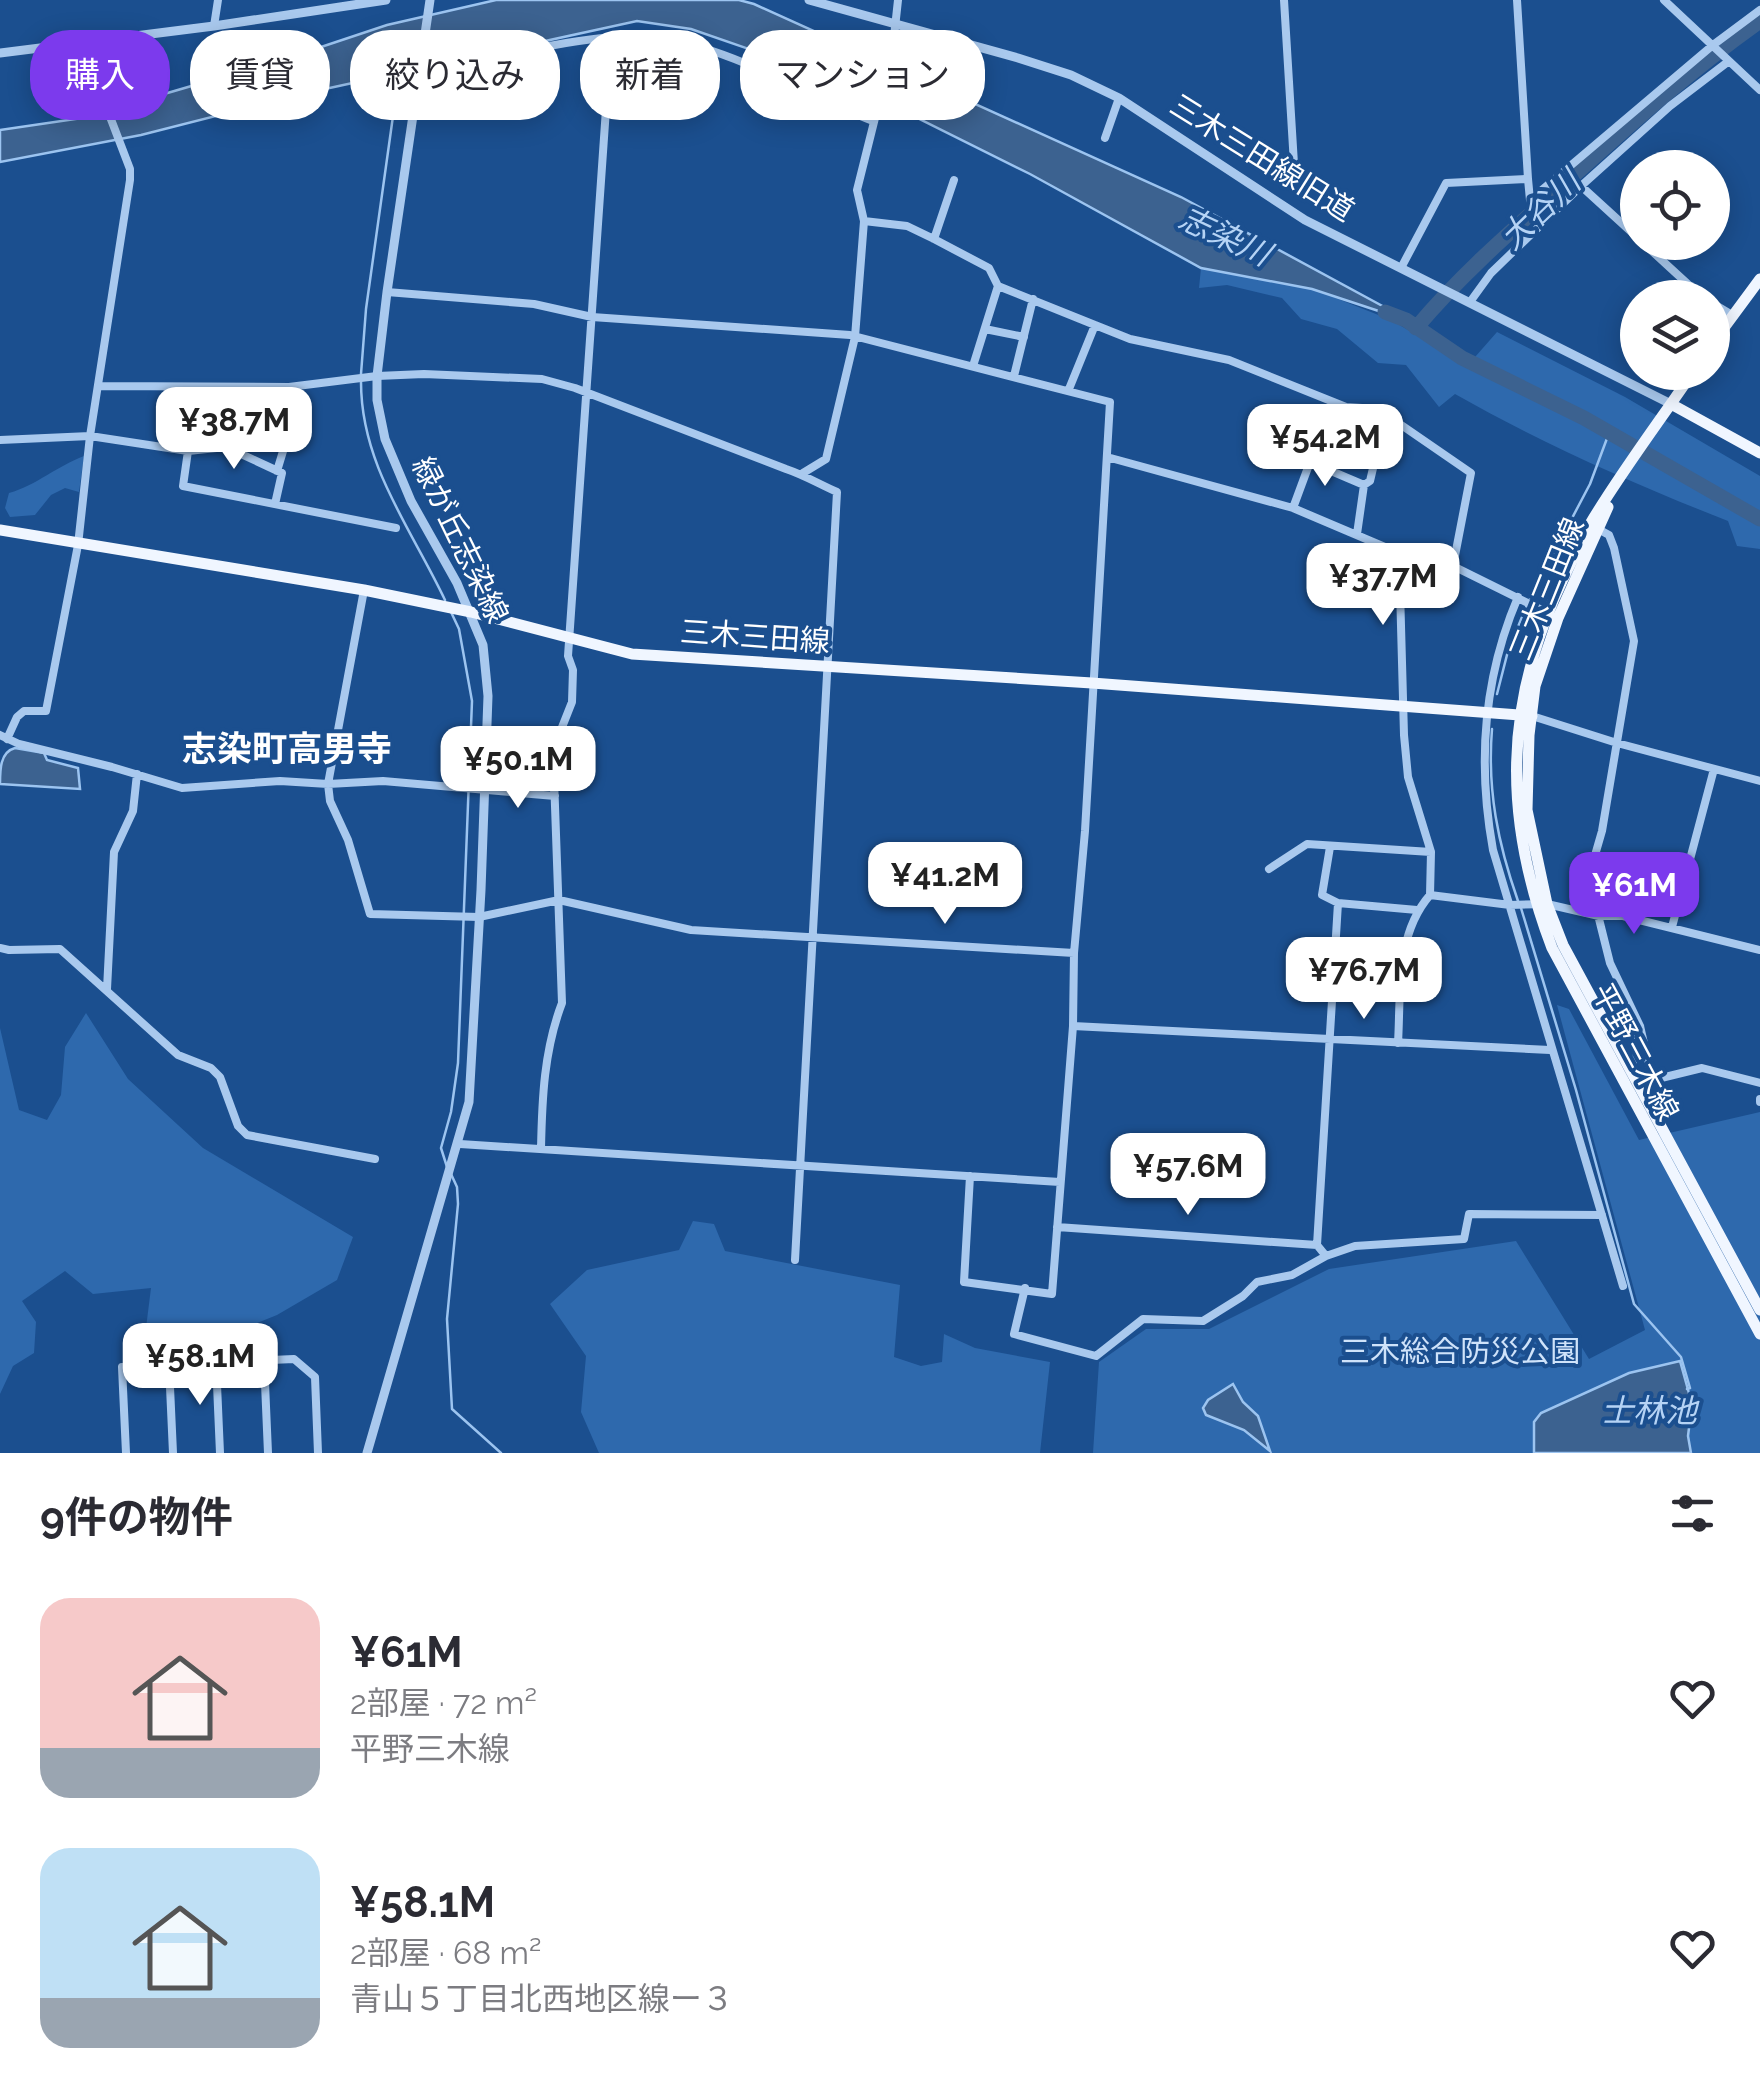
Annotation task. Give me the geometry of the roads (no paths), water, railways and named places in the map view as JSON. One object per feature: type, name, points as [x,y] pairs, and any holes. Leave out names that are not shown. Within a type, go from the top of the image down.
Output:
[{"type":"main road","points":[[1730,319],[1760,279]]},
{"type":"main road","name":"三木三田線","points":[[0,530],[364,590],[471,612],[632,654],[1525,716],[1553,615],[1594,527],[1681,390]]},
{"type":"main road","points":[[1671,404],[1760,453]]},
{"type":"main road","name":"平野三木線","points":[[1525,716],[1527,810],[1552,948],[1760,1334]]},
{"type":"main road","name":"平野三木線","points":[[1541,904],[1760,1310]]},
{"type":"street","points":[[214,26],[218,0]]},
{"type":"street","points":[[170,31],[386,0]]},
{"type":"street","name":"緑が丘志染線","points":[[426,30],[430,0]]},
{"type":"street","name":"三木三田線旧道","points":[[808,0],[1071,75],[1119,98],[1305,220],[1671,404]]},
{"type":"street","points":[[98,386],[289,388],[377,376],[456,374],[542,379],[803,472],[826,459],[855,337],[864,221],[857,190],[894,46],[898,0]]},
{"type":"street","points":[[1284,0],[1294,164]]},
{"type":"street","points":[[1517,0],[1530,200],[1712,45],[1760,10]]},
{"type":"street","points":[[1664,0],[1760,90]]},
{"type":"street","points":[[0,53],[30,49]]},
{"type":"street","points":[[720,56],[873,122]]},
{"type":"street","points":[[1470,302],[1491,273],[1581,186],[1670,106],[1729,62]]},
{"type":"street","points":[[1105,138],[1119,98]]},
{"type":"street","points":[[110,120],[130,169],[130,180],[90,436],[78,545],[46,711],[24,711],[4,737],[182,788],[280,781],[383,782],[555,796]]},
{"type":"street","name":"緑が丘志染線","points":[[367,1453],[470,1102],[485,789],[488,696],[483,645],[471,612],[411,502],[385,439],[377,400],[377,376],[413,120]]},
{"type":"street","points":[[541,1149],[542,1086],[552,1030],[562,1003],[553,750],[574,688],[574,670],[568,656],[606,120]]},
{"type":"street","points":[[1402,268],[1446,183],[1528,179]]},
{"type":"street","points":[[934,239],[954,180]]},
{"type":"street","points":[[1581,186],[1620,222]]},
{"type":"street","points":[[864,221],[907,226],[988,268],[998,286],[1130,339],[1230,360],[1346,406],[1386,413],[1471,473],[1453,566]]},
{"type":"street","points":[[1662,260],[1683,280]]},
{"type":"street","points":[[972,366],[998,286]]},
{"type":"street","points":[[388,292],[534,304],[592,317],[855,337],[1110,402],[1085,832],[1074,954],[1073,1026],[1052,1294],[964,1282],[970,1176]]},
{"type":"street","points":[[1014,376],[1033,299]]},
{"type":"street","points":[[1069,389],[1095,325]]},
{"type":"street","points":[[984,329],[1024,338]]},
{"type":"street","points":[[277,471],[287,438],[273,432],[289,388]]},
{"type":"street","points":[[1357,534],[1364,485],[1370,481],[1386,413]]},
{"type":"street","points":[[0,440],[90,436],[188,451],[226,447],[282,473],[275,504]]},
{"type":"street","points":[[188,451],[183,486],[396,528]]},
{"type":"street","points":[[1107,457],[1293,508],[1399,553],[1453,566],[1553,615]]},
{"type":"street","points":[[1293,508],[1310,462],[1364,485]]},
{"type":"street","points":[[794,1260],[838,492],[803,472]]},
{"type":"street","points":[[1594,527],[1609,534],[1614,548],[1634,641],[1602,831],[1590,869],[1614,973],[1640,1026],[1649,1064],[1657,1079],[1702,1068],[1760,1083]]},
{"type":"street","points":[[1398,1043],[1404,945],[1418,910],[1430,895],[1430,852],[1408,777],[1399,553]]},
{"type":"street","points":[[364,590],[328,784],[330,801],[348,840],[370,914],[480,917],[559,900],[691,930],[1074,954]]},
{"type":"street","points":[[1520,598],[1499,645],[1485,712],[1482,748],[1488,822],[1550,1050],[1623,1286]]},
{"type":"street","points":[[1525,716],[1760,780]]},
{"type":"street","points":[[1672,927],[1714,769]]},
{"type":"street","points":[[107,989],[114,852],[133,811],[138,774]]},
{"type":"street","points":[[1269,870],[1307,844],[1430,852]]},
{"type":"street","points":[[1330,847],[1322,895],[1338,904],[1418,910]]},
{"type":"street","points":[[1430,895],[1510,905],[1541,904],[1598,916],[1622,916],[1760,950]]},
{"type":"street","points":[[1326,1256],[1317,1245],[1338,904]]},
{"type":"street","points":[[0,948],[60,948],[178,1055],[211,1068],[220,1076],[238,1126],[247,1135],[374,1159]]},
{"type":"street","points":[[1073,1026],[1550,1050]]},
{"type":"street","points":[[1629,1067],[1638,1056],[1632,1034],[1640,1026]]},
{"type":"street","points":[[460,1144],[1060,1182]]},
{"type":"street","points":[[1025,1288],[1014,1334],[1096,1356],[1144,1319],[1204,1321],[1257,1282],[1292,1274],[1355,1246],[1464,1239],[1469,1214],[1602,1215]]},
{"type":"street","points":[[1057,1228],[1317,1245]]},
{"type":"street","points":[[126,1453],[122,1367],[294,1358],[315,1377],[318,1453]]},
{"type":"street","points":[[264,1360],[268,1453]]},
{"type":"street","points":[[216,1362],[220,1453]]},
{"type":"street","points":[[169,1365],[173,1453]]},
{"type":"water","points":[[496,0],[739,0],[812,30],[740,30],[740,46],[720,39],[720,30],[637,21],[580,30],[580,33],[560,38],[560,30],[372,30]]},
{"type":"water","points":[[350,37],[350,84],[330,88],[330,44]]},
{"type":"water","points":[[190,86],[190,120],[200,120],[0,162],[0,130],[68,120],[170,120],[170,92]]},
{"type":"water","points":[[985,108],[1181,197],[1412,322],[1312,289],[1201,268],[1030,174],[921,120],[985,120]]},
{"type":"water","points":[[15,748],[44,753],[47,760],[78,768],[80,789],[0,784],[4,757]]},
{"type":"water","name":"士林池","points":[[1680,1361],[1692,1404],[1688,1436],[1691,1453],[1534,1453],[1534,1422],[1541,1413],[1629,1373]]},
{"type":"water","points":[[1233,1384],[1243,1402],[1258,1416],[1270,1451],[1244,1430],[1206,1415],[1203,1408],[1208,1400]]},
{"type":"waterway","name":"大谷川","points":[[1416,328],[1530,214],[1663,97],[1760,21]]},
{"type":"waterway","points":[[361,374],[366,309],[392,120]]},
{"type":"waterway","name":"志染川","points":[[1385,312],[1406,320],[1462,358],[1584,418],[1760,519]]},
{"type":"waterway","points":[[361,382],[369,441],[379,468],[445,600]]},
{"type":"waterway","points":[[1530,598],[1590,484],[1609,433]]},
{"type":"waterway","points":[[1497,694],[1508,651],[1527,605]]},
{"type":"waterway","points":[[447,1167],[441,1148],[458,1063],[472,701],[459,629],[451,612]]},
{"type":"waterway","points":[[1492,729],[1491,774],[1496,816],[1518,901]]},
{"type":"waterway","points":[[1521,908],[1634,1304],[1681,1357],[1690,1388],[1687,1389]]},
{"type":"waterway","points":[[451,1174],[458,1204],[447,1319],[452,1409],[501,1453]]},
{"type":"district","name":"志染町高男寺","points":[[287,749]]},
{"type":"park label","name":"三木総合防災公園","points":[[1460,1352]]}]
